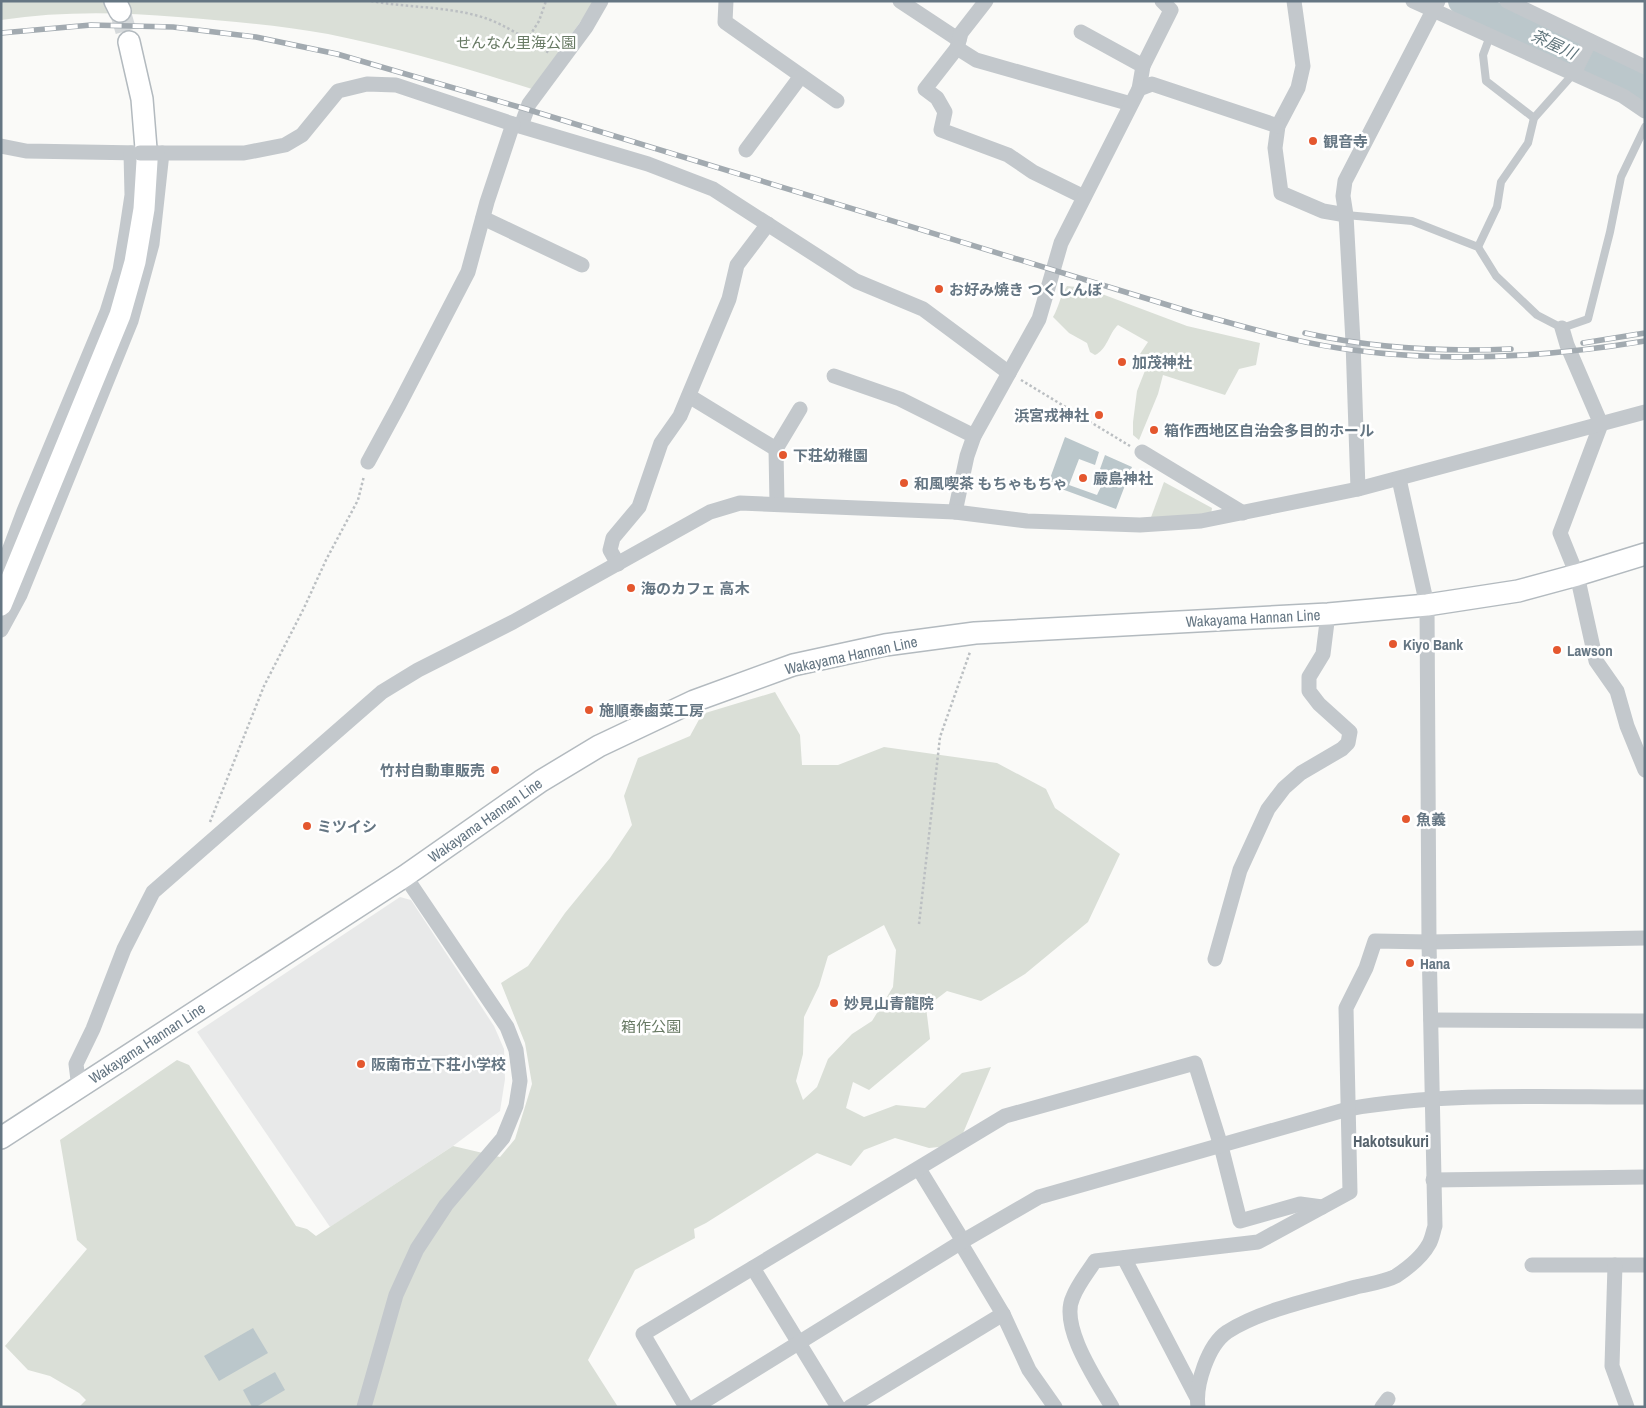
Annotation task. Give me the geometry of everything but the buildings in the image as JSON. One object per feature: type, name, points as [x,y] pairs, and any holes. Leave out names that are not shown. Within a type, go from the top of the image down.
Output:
[{"type":"main road","points":[[1,606],[120,315],[136,262],[144,209],[147,161],[142,99],[129,42]]},
{"type":"main road","name":"Wakayama Hannan Line","points":[[1,1138],[405,876],[541,781],[599,746],[694,701],[793,665],[886,645],[975,633],[1328,614],[1427,605],[1518,591],[1645,554]]},
{"type":"street","points":[[368,462],[468,272],[483,218],[517,125],[529,104],[586,27],[601,1]]},
{"type":"street","points":[[726,1],[725,22],[837,102]]},
{"type":"street","points":[[900,1],[958,44],[976,60],[1131,104]]},
{"type":"street","points":[[986,1],[961,33],[958,44],[925,89],[937,98],[945,112],[941,130],[1008,155],[1033,172],[1084,197]]},
{"type":"street","points":[[955,512],[967,456],[974,436],[1039,319],[1061,243],[1139,89],[1143,66],[1171,10],[1162,1]]},
{"type":"street","points":[[1294,1],[1302,66],[1298,88],[1278,126],[1275,148],[1281,193],[1323,210],[1346,215]]},
{"type":"street","points":[[1413,1],[1436,6],[1490,36],[1576,71],[1623,96],[1645,111]]},
{"type":"street","points":[[1507,1],[1589,43],[1645,67]]},
{"type":"street","points":[[1358,489],[1346,215],[1343,196],[1345,181],[1436,6]]},
{"type":"street","points":[[1081,32],[1143,66]]},
{"type":"street","points":[[1576,71],[1589,43]]},
{"type":"street","points":[[746,150],[801,76]]},
{"type":"street","points":[[1,146],[26,151],[244,153],[285,145],[302,135],[338,92],[367,84],[396,85],[517,125],[648,164],[713,189],[856,280],[923,309],[1009,373]]},
{"type":"street","points":[[1139,89],[1152,84],[1278,126]]},
{"type":"street","points":[[1,572],[24,511],[107,312],[120,270],[132,195],[136,153]]},
{"type":"street","points":[[1,630],[20,596],[132,321],[152,244],[159,153]]},
{"type":"street","points":[[483,218],[582,265]]},
{"type":"street","points":[[618,564],[610,550],[613,538],[639,507],[661,443],[680,416],[729,299],[737,265],[768,224]]},
{"type":"street","points":[[1562,328],[1567,345],[1601,424],[1560,533],[1578,575],[1596,662],[1617,691],[1627,726],[1645,770]]},
{"type":"street","points":[[834,376],[900,399],[974,436]]},
{"type":"street","points":[[689,396],[776,449]]},
{"type":"street","points":[[777,504],[776,449],[800,409]]},
{"type":"street","points":[[79,1088],[76,1064],[93,1029],[124,949],[153,892],[382,692],[418,670],[513,622],[710,512],[740,503],[955,512],[1027,521],[1140,525],[1201,521],[1243,514],[1399,479],[1645,412]]},
{"type":"street","points":[[1142,452],[1243,514]]},
{"type":"street","points":[[1197,1402],[1201,1374],[1212,1348],[1226,1332],[1297,1303],[1394,1277],[1412,1264],[1429,1244],[1435,1226],[1427,605],[1399,479]]},
{"type":"street","points":[[1215,959],[1240,870],[1268,809],[1284,788],[1301,773],[1342,749],[1348,743],[1350,732],[1319,704],[1309,691],[1309,677],[1323,654],[1328,614]]},
{"type":"street","points":[[364,1407],[396,1295],[417,1249],[446,1205],[503,1138],[516,1106],[520,1080],[516,1050],[507,1027],[405,876]]},
{"type":"street","points":[[1112,1407],[1075,1340],[1069,1315],[1072,1298],[1096,1261],[1258,1242],[1350,1192],[1346,1008],[1366,968],[1375,941],[1430,942],[1645,938]]},
{"type":"street","points":[[1431,1020],[1645,1020]]},
{"type":"street","points":[[686,1407],[643,1334],[1005,1116],[1195,1063],[1221,1146],[1240,1221],[1300,1204],[1322,1207]]},
{"type":"street","points":[[695,1407],[961,1241],[1039,1197],[1348,1109],[1382,1103],[1432,1098],[1645,1097]]},
{"type":"street","points":[[919,1169],[1003,1314],[1030,1370],[1055,1407]]},
{"type":"street","points":[[1434,1180],[1645,1177]]},
{"type":"street","points":[[1124,1258],[1197,1402]]},
{"type":"street","points":[[1615,1264],[1612,1366],[1627,1407]]},
{"type":"street","points":[[1532,1265],[1645,1265]]},
{"type":"street","points":[[753,1268],[838,1407]]},
{"type":"street","points":[[850,1407],[1003,1314]]},
{"type":"lane","points":[[1490,36],[1483,55],[1486,81],[1534,118]]},
{"type":"lane","points":[[1478,247],[1497,207],[1501,182],[1528,143],[1534,118],[1576,71]]},
{"type":"lane","points":[[1346,215],[1412,221],[1478,247],[1496,276],[1537,315],[1562,328],[1588,319],[1610,232],[1621,177],[1645,127]]},
{"type":"path","points":[[371,1],[396,5],[432,7],[486,18],[561,60]]},
{"type":"path","points":[[527,40],[539,21],[546,1]]},
{"type":"path","points":[[1009,373],[1142,452]]},
{"type":"path","points":[[209,824],[264,686],[358,500],[368,462]]},
{"type":"path","points":[[919,924],[940,737],[969,655]]},
{"type":"shaded area","points":[[1065,437],[1099,452],[1095,465],[1079,459],[1069,485],[1097,495],[1107,474],[1100,469],[1105,455],[1132,467],[1116,509],[1048,484]]},
{"type":"shaded area","name":"阪南市立下荘小学校","points":[[400,897],[411,900],[494,1026],[504,1049],[505,1079],[500,1111],[453,1146],[330,1227],[197,1032]]},
{"type":"shaded area","points":[[253,1328],[268,1353],[219,1381],[204,1356]]},
{"type":"shaded area","points":[[275,1372],[285,1390],[256,1407],[252,1407],[243,1390]]},
{"type":"green space","name":"せんなん里海公園","points":[[1,1],[593,1],[589,10],[532,89],[406,52],[310,31],[235,22],[134,14],[67,14],[1,20]]},
{"type":"green space","points":[[1067,286],[1086,288],[1187,326],[1260,343],[1256,365],[1239,369],[1225,395],[1163,375],[1158,394],[1139,440],[1133,435],[1133,422],[1137,391],[1148,363],[1140,354],[1148,342],[1118,325],[1099,353],[1095,355],[1090,352],[1087,343],[1069,333],[1053,317]]},
{"type":"green space","points":[[1164,482],[1212,508],[1211,515],[1150,520]]},
{"type":"green space","name":"箱作公園","points":[[775,692],[800,735],[802,765],[838,765],[884,747],[997,763],[1046,789],[1055,808],[1120,854],[1088,922],[1025,974],[981,1001],[947,991],[926,1007],[930,1039],[869,1090],[853,1082],[846,1108],[864,1117],[896,1105],[925,1108],[962,1073],[991,1067],[958,1145],[929,1148],[895,1138],[864,1150],[851,1166],[817,1153],[694,1229],[695,1238],[635,1270],[588,1360],[618,1407],[79,1407],[86,1400],[79,1393],[50,1376],[28,1370],[5,1346],[87,1249],[77,1240],[60,1140],[177,1060],[189,1065],[296,1226],[307,1229],[316,1236],[453,1146],[500,1157],[515,1139],[532,1084],[525,1043],[501,983],[528,966],[565,913],[610,858],[632,825],[624,796],[638,758],[690,736],[702,714]],"holes":[[[884,925],[896,950],[893,987],[872,1021],[852,1034],[828,1059],[817,1087],[803,1100],[796,1081],[803,1054],[804,1017],[819,986],[828,956]]]},
{"type":"waterway","name":"茶屋川","points":[[1462,1],[1625,76],[1645,88]]},
{"type":"tunnel","points":[[120,11],[129,42]]},
{"type":"railway","points":[[1,33],[91,25],[173,27],[256,37],[337,54],[526,109],[1194,313],[1313,344],[1389,354],[1462,357],[1572,351],[1645,341]]},
{"type":"railway","points":[[1305,333],[1407,348],[1511,349]]},
{"type":"railway","points":[[1583,343],[1645,333]]},
{"type":"place","name":"観音寺","points":[[1313,141]]},
{"type":"place","name":"お好み焼き つくしんぼ","points":[[939,289]]},
{"type":"place","name":"加茂神社","points":[[1122,362]]},
{"type":"place","name":"浜宮戎神社","points":[[1099,415]]},
{"type":"place","name":"箱作西地区自治会多目的ホール","points":[[1154,430]]},
{"type":"place","name":"下荘幼稚園","points":[[783,455]]},
{"type":"place","name":"嚴島神社","points":[[1083,478]]},
{"type":"place","name":"和風喫茶 もちゃもちゃ","points":[[904,483]]},
{"type":"place","name":"海のカフェ 高木","points":[[631,588]]},
{"type":"place","name":"Kiyo Bank","points":[[1393,644]]},
{"type":"place","name":"Lawson","points":[[1557,650]]},
{"type":"place","name":"施順泰鹵菜工房","points":[[589,710]]},
{"type":"place","name":"竹村自動車販売","points":[[495,770]]},
{"type":"place","name":"魚義","points":[[1406,819]]},
{"type":"place","name":"ミツイシ","points":[[307,826]]},
{"type":"place","name":"Hana","points":[[1410,963]]},
{"type":"place","name":"妙見山青龍院","points":[[834,1003]]},
{"type":"place","name":"阪南市立下荘小学校","points":[[361,1064]]},
{"type":"district","name":"Hakotsukuri","points":[[1391,1141]]}]
